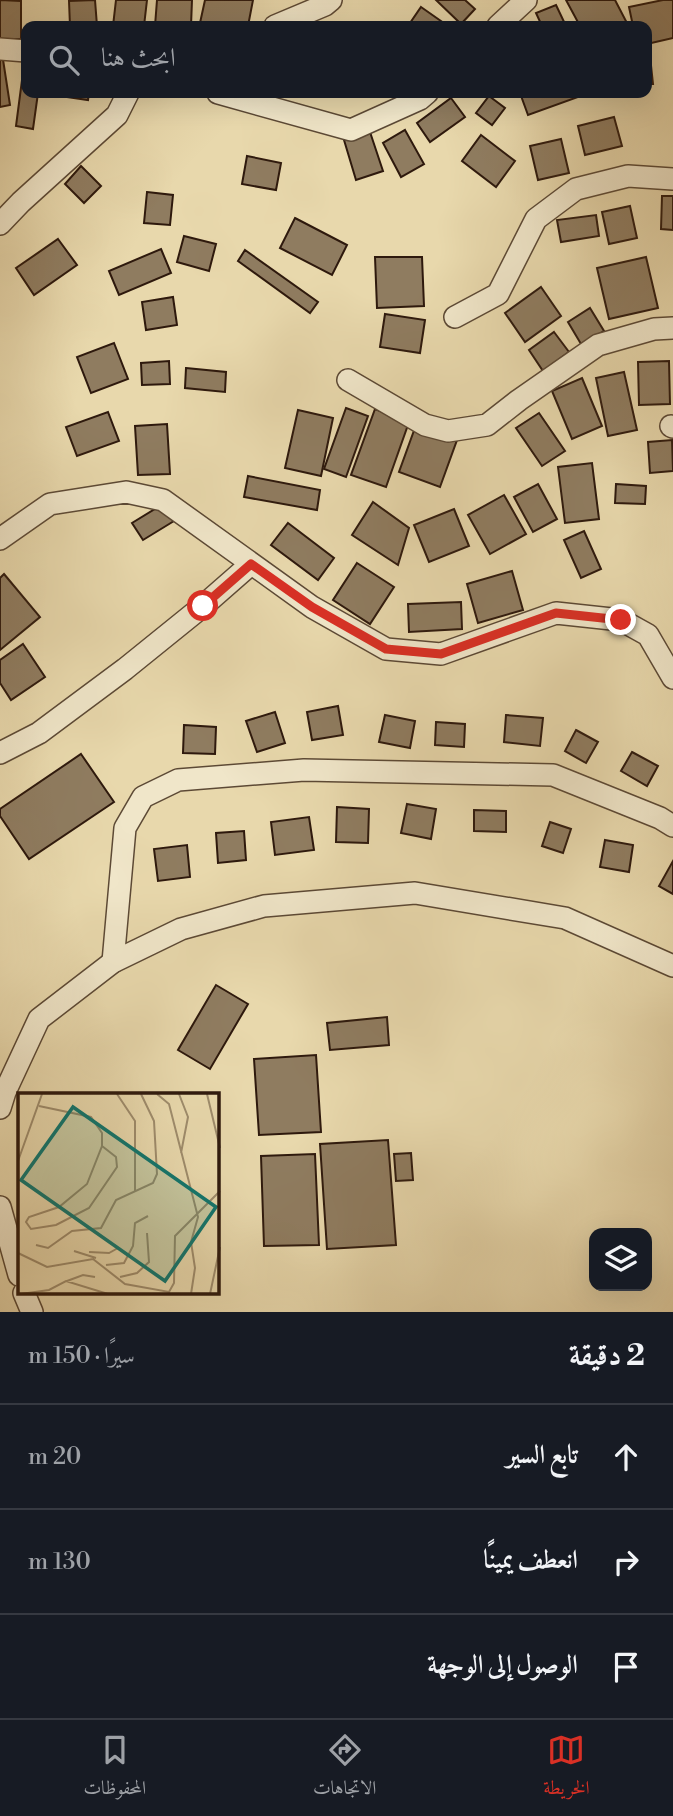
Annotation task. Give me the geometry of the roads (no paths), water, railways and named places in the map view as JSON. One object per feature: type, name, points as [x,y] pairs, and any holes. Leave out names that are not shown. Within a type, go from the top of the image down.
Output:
[{"type":"street","points":[[287,21],[331,0]]},
{"type":"street","points":[[503,21],[526,0]]},
{"type":"street","points":[[0,49],[21,51]]},
{"type":"street","points":[[0,224],[117,115],[126,98]]},
{"type":"street","points":[[236,98],[351,130],[421,98]]},
{"type":"street","points":[[455,317],[498,294],[536,219],[576,189],[628,176],[673,179]]},
{"type":"street","points":[[348,380],[425,425],[448,431],[487,425],[598,345],[654,329],[673,328]]},
{"type":"street","points":[[0,539],[50,504],[126,492],[163,500],[312,607],[386,649],[441,654],[556,613],[621,620],[648,635],[673,678]]},
{"type":"street","points":[[0,754],[39,733],[125,669],[251,564]]},
{"type":"street","points":[[113,962],[125,828],[143,797],[178,780],[304,770],[554,775],[660,818],[673,826]]},
{"type":"street","points":[[0,1108],[38,1019],[113,962],[181,929],[264,906],[415,893],[565,918],[673,966]]},
{"type":"street","points":[[0,1206],[18,1271]]},
{"type":"street","points":[[24,1294],[32,1312]]}]
